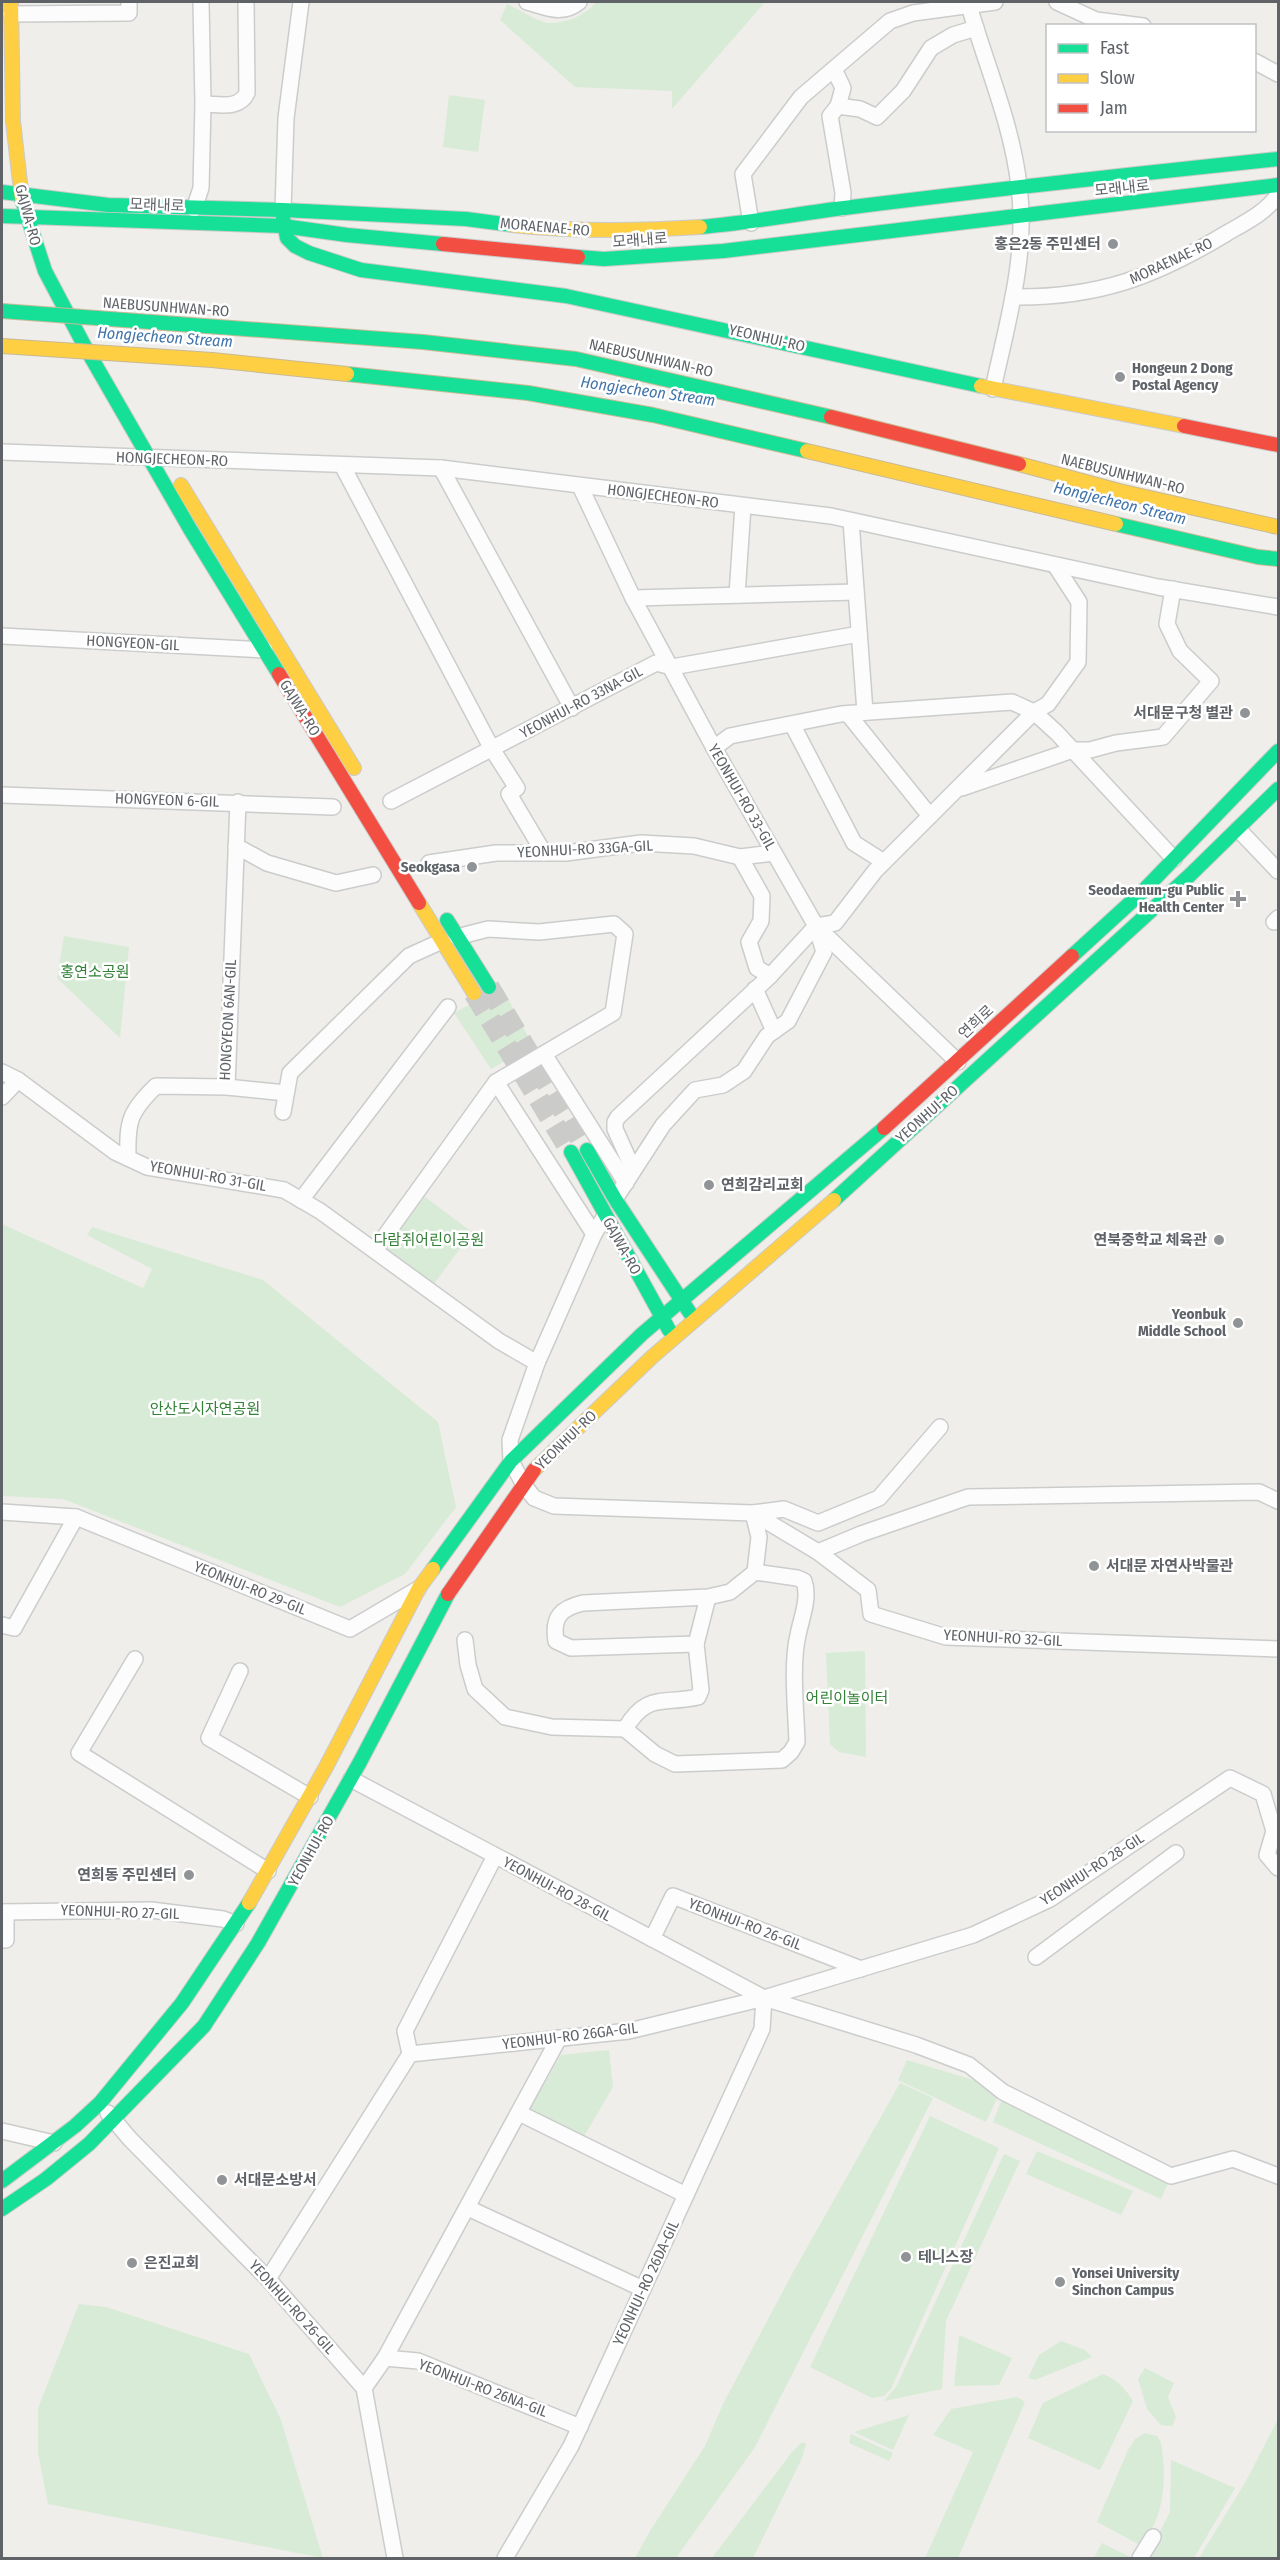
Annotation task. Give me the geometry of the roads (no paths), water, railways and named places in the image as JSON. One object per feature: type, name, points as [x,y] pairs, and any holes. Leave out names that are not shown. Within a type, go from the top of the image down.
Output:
[{"type":"main road","name":"GAJWA-RO","points":[[11,8],[7,36],[19,192],[45,271],[148,457],[265,650],[450,939],[474,993]]},
{"type":"main road","name":"MORAENAE-RO","points":[[2,192],[19,192],[108,205],[283,210],[466,219],[547,229],[626,232],[751,223],[842,208],[955,196],[1019,186],[1278,159]]},
{"type":"main road","name":"모래내로","points":[[2,216],[283,226],[368,237],[604,259],[723,250],[1278,185]]},
{"type":"main road","points":[[283,210],[283,226]]},
{"type":"main road","name":"YEONHUI-RO","points":[[283,226],[287,238],[295,246],[361,270],[566,296],[993,389],[1278,445]]},
{"type":"main road","points":[[361,270],[352,260],[351,250],[357,241],[368,237]]},
{"type":"main road","name":"NAEBUSUNHWAN-RO","points":[[2,312],[423,342],[576,358],[899,432],[1119,491],[1278,527]]},
{"type":"main road","points":[[2,346],[212,360],[528,393],[653,415],[1143,531],[1257,557],[1278,559]]},
{"type":"main road","points":[[148,457],[178,481],[360,778]]},
{"type":"main road","name":"연희로","points":[[682,1302],[958,1062],[1142,892],[1278,751]]},
{"type":"main road","name":"YEONHUI-RO","points":[[2,2209],[46,2179],[89,2144],[204,2026],[258,1943],[351,1779],[447,1595],[537,1466],[652,1357],[675,1340],[807,1224],[1238,829],[1278,789]]},
{"type":"main road","points":[[439,907],[450,939],[489,987]]},
{"type":"main road","points":[[588,1150],[615,1200],[696,1321]]},
{"type":"main road","name":"GAJWA-RO","points":[[571,1152],[604,1216],[675,1340]]},
{"type":"main road","name":"YEONHUI-RO","points":[[2,2181],[54,2143],[100,2103],[182,2003],[236,1924],[268,1871],[310,1797],[419,1588],[511,1461],[593,1380],[682,1302]]},
{"type":"street","name":"GAJWA-RO","points":[[11,8],[129,13],[129,2]]},
{"type":"street","points":[[194,208],[201,188],[203,104],[201,2]]},
{"type":"street","points":[[203,104],[238,104],[244,100],[247,93],[246,2]]},
{"type":"street","points":[[283,210],[286,118],[301,2]]},
{"type":"street","points":[[527,2],[559,10],[568,9],[579,2]]},
{"type":"street","points":[[751,223],[743,174],[801,97],[890,21],[913,13],[968,3],[995,2]]},
{"type":"street","points":[[1057,2],[1096,20],[1127,24]]},
{"type":"street","points":[[968,3],[1008,132],[1019,186],[1021,215],[1022,234],[1013,297],[993,389]]},
{"type":"street","points":[[838,106],[860,109],[877,117],[903,91],[931,48],[953,35],[976,28]]},
{"type":"street","points":[[1256,62],[1278,74]]},
{"type":"street","points":[[834,69],[843,88],[838,106],[830,116],[843,193],[842,208]]},
{"type":"street","name":"MORAENAE-RO","points":[[1013,297],[1042,297],[1106,289],[1138,279],[1230,232],[1269,208],[1278,195]]},
{"type":"street","name":"HONGJECHEON-RO","points":[[2,452],[77,457],[148,457],[441,468],[851,521],[1173,589],[1278,607]]},
{"type":"street","points":[[342,465],[492,749],[517,788],[509,794],[544,853]]},
{"type":"street","points":[[441,468],[572,708]]},
{"type":"street","name":"YEONHUI-RO 33-GIL","points":[[580,486],[633,597],[714,748],[816,926],[824,952],[788,1021],[767,1036],[744,1071],[723,1085],[695,1089],[663,1125],[633,1168],[615,1200]]},
{"type":"street","points":[[737,595],[743,506]]},
{"type":"street","points":[[851,521],[865,712]]},
{"type":"street","points":[[633,1168],[615,1129],[618,1117],[770,976],[816,926],[835,923],[885,862],[1034,712],[1048,704],[1078,662],[1079,602],[1055,565]]},
{"type":"street","points":[[957,790],[1073,750],[1090,750],[1116,743],[1163,737],[1211,681],[1180,651],[1167,624],[1173,589]]},
{"type":"street","points":[[633,597],[856,592]]},
{"type":"street","points":[[672,667],[859,634]]},
{"type":"street","name":"HONGYEON-GIL","points":[[2,636],[265,650]]},
{"type":"street","name":"YEONHUI-RO 33NA-GIL","points":[[391,801],[656,663],[672,667]]},
{"type":"street","points":[[714,748],[730,736],[848,714],[1012,702],[1034,712],[1073,750],[1174,859]]},
{"type":"street","points":[[848,714],[930,816]]},
{"type":"street","points":[[792,724],[854,843],[885,862]]},
{"type":"street","name":"HONGYEON 6-GIL","points":[[2,795],[333,807]]},
{"type":"street","name":"HONGYEON 6AN-GIL","points":[[129,1158],[128,1126],[140,1101],[156,1086],[227,1087],[238,802]]},
{"type":"street","points":[[1238,829],[1278,871]]},
{"type":"street","name":"YEONHUI-RO 33GA-GIL","points":[[429,863],[496,853],[566,853],[641,843],[694,846],[740,857],[774,853]]},
{"type":"street","points":[[236,846],[267,863],[336,883],[373,875]]},
{"type":"street","points":[[740,857],[762,896],[761,921],[749,942],[757,968],[770,976]]},
{"type":"street","points":[[283,1112],[290,1073],[409,956],[450,939],[488,929],[539,932],[614,924],[625,934],[613,1013],[544,1054],[523,1070],[496,1082],[375,1250]]},
{"type":"street","name":"YEONHUI-RO 33-GIL","points":[[816,926],[958,1062]]},
{"type":"street","points":[[755,989],[774,1031]]},
{"type":"street","points":[[301,1200],[448,1007]]},
{"type":"street","points":[[544,1054],[626,1183]]},
{"type":"street","name":"YEONHUI-RO 31-GIL","points":[[2,1072],[18,1080],[115,1152],[147,1167],[284,1190],[375,1250],[499,1341],[537,1363]]},
{"type":"street","points":[[2,1097],[18,1080]]},
{"type":"street","points":[[496,1082],[594,1234]]},
{"type":"street","points":[[227,1087],[286,1093]]},
{"type":"street","points":[[511,1461],[510,1440],[537,1363],[604,1216]]},
{"type":"street","points":[[696,1644],[571,1648],[556,1641],[554,1628],[560,1614],[569,1606],[583,1603],[708,1597],[730,1592],[755,1572],[759,1537],[753,1513],[784,1509],[818,1523],[879,1498],[940,1427]]},
{"type":"street","name":"YEONHUI-RO 32-GIL","points":[[511,1461],[534,1498],[554,1506],[753,1513],[818,1552],[868,1590],[871,1614],[946,1637],[1278,1649]]},
{"type":"street","points":[[818,1552],[861,1534],[968,1497],[1259,1492],[1278,1501]]},
{"type":"street","name":"YEONHUI-RO 29-GIL","points":[[2,1512],[76,1517],[350,1629],[419,1588]]},
{"type":"street","points":[[2,1625],[14,1628],[76,1517]]},
{"type":"street","points":[[465,1640],[468,1665],[475,1689],[505,1717],[552,1727],[625,1729],[655,1754],[675,1764],[782,1760],[797,1742],[795,1645],[803,1618],[806,1587],[804,1581],[797,1578],[755,1572]]},
{"type":"street","points":[[625,1729],[633,1714],[647,1704],[698,1697],[701,1690],[696,1644],[708,1597]]},
{"type":"street","name":"YEONHUI-RO","points":[[135,1659],[79,1753],[268,1871]]},
{"type":"street","name":"YEONHUI-RO","points":[[240,1671],[209,1738],[310,1797]]},
{"type":"street","name":"YEONHUI-RO 28-GIL","points":[[764,1998],[973,1935],[1050,1899],[1230,1778],[1263,1794],[1274,1831],[1267,1854],[1278,1868]]},
{"type":"street","name":"YEONHUI-RO 28-GIL","points":[[351,1779],[764,1998],[916,2045],[969,2065],[1003,2092],[1172,2176],[1233,2159],[1278,2176]]},
{"type":"street","points":[[1036,1957],[1176,1852]]},
{"type":"street","points":[[268,2279],[410,2055],[405,2031],[495,1856]]},
{"type":"street","name":"YEONHUI-RO 26-GIL","points":[[652,1939],[673,1896],[861,1969]]},
{"type":"street","name":"YEONHUI-RO 27-GIL","points":[[4,1912],[151,1910],[223,1919],[236,1924]]},
{"type":"street","points":[[2,1940],[6,1940],[4,1912]]},
{"type":"street","name":"YEONHUI-RO 26GA-GIL","points":[[410,2055],[628,2031],[764,1998]]},
{"type":"street","name":"YEONHUI-RO 26DA-GIL","points":[[505,2559],[580,2427],[762,2029],[764,1998]]},
{"type":"street","points":[[395,2559],[364,2388],[385,2358],[559,2038]]},
{"type":"street","name":"YEONHUI-RO 26-GIL","points":[[100,2103],[268,2279],[364,2388]]},
{"type":"street","points":[[519,2113],[686,2195]]},
{"type":"street","points":[[2,2130],[54,2143]]},
{"type":"street","points":[[468,2208],[643,2289]]},
{"type":"street","name":"YEONHUI-RO 26NA-GIL","points":[[385,2358],[418,2361],[580,2427]]},
{"type":"street","points":[[1140,2559],[1153,2537]]},
{"type":"tunnel","points":[[489,987],[587,1150]]},
{"type":"tunnel","points":[[474,993],[571,1152]]},
{"type":"place","name":"홍은2동 주민센터","points":[[1113,244]]},
{"type":"place","name":"Hongeun 2 Dong Postal Agency","points":[[1120,377]]},
{"type":"place","name":"서대문구청 별관","points":[[1245,713]]},
{"type":"place","name":"Seokgasa","points":[[472,867]]},
{"type":"place","name":"Seodaemun-gu Public Health Center","points":[[1238,899]]},
{"type":"place","name":"연희감리교회","points":[[709,1185]]},
{"type":"place","name":"연북중학교 체육관","points":[[1219,1240]]},
{"type":"place","name":"Yeonbuk Middle School","points":[[1238,1323]]},
{"type":"place","name":"서대문 자연사박물관","points":[[1094,1566]]},
{"type":"place","name":"연희동 주민센터","points":[[189,1875]]},
{"type":"place","name":"서대문소방서","points":[[222,2180]]},
{"type":"place","name":"테니스장","points":[[906,2257]]},
{"type":"place","name":"은진교회","points":[[132,2263]]},
{"type":"place","name":"Yonsei University Sinchon Campus","points":[[1060,2282]]},
{"type":"water label","name":"Hongjecheon Stream","points":[[165,337]]},
{"type":"water label","name":"Hongjecheon Stream","points":[[648,391]]},
{"type":"water label","name":"Hongjecheon Stream","points":[[1120,503]]},
{"type":"park label","name":"홍연소공원","points":[[95,972]]},
{"type":"park label","name":"다람쥐어린이공원","points":[[429,1240]]},
{"type":"park label","name":"안산도시자연공원","points":[[205,1409]]},
{"type":"park label","name":"어린이놀이터","points":[[847,1698]]}]
